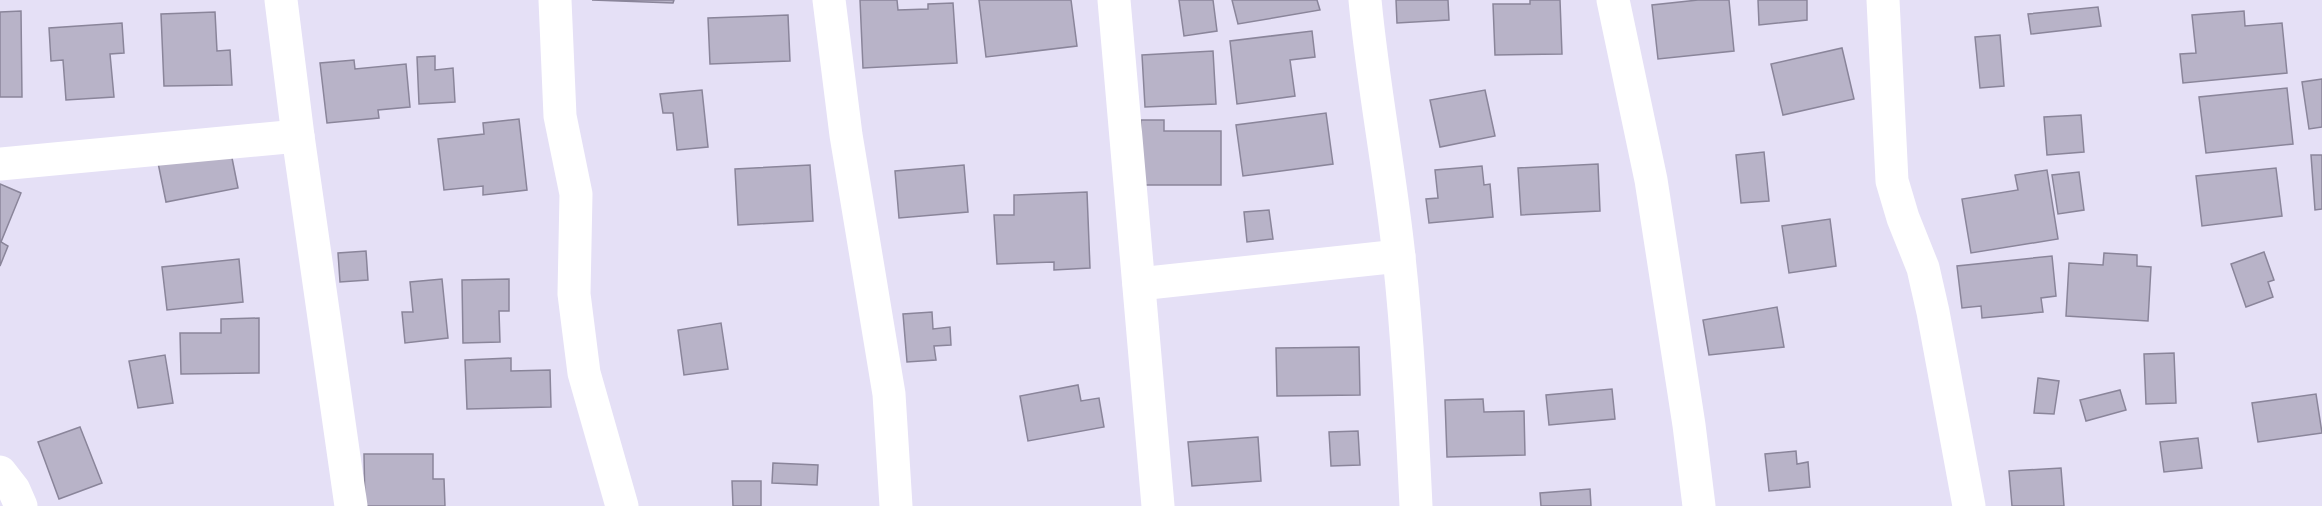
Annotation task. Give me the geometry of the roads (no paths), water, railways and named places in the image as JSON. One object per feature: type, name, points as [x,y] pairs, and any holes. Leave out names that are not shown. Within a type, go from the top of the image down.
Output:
[{"type":"street","points":[[281,0],[351,506]]},
{"type":"street","points":[[555,0],[560,116],[576,195],[574,294],[584,373],[622,506]]},
{"type":"street","points":[[829,0],[846,135],[889,393],[896,506]]},
{"type":"street","points":[[1114,0],[1158,506]]},
{"type":"street","points":[[1365,0],[1370,57],[1399,256],[1413,409],[1416,506]]},
{"type":"street","points":[[1613,0],[1651,180],[1689,425],[1699,506]]},
{"type":"street","points":[[1883,0],[1892,181],[1903,218],[1923,268],[1968,506]]},
{"type":"street","points":[[0,164],[298,136]]},
{"type":"street","points":[[1139,284],[1399,256]]},
{"type":"street","points":[[0,472],[14,490],[21,506]]}]
